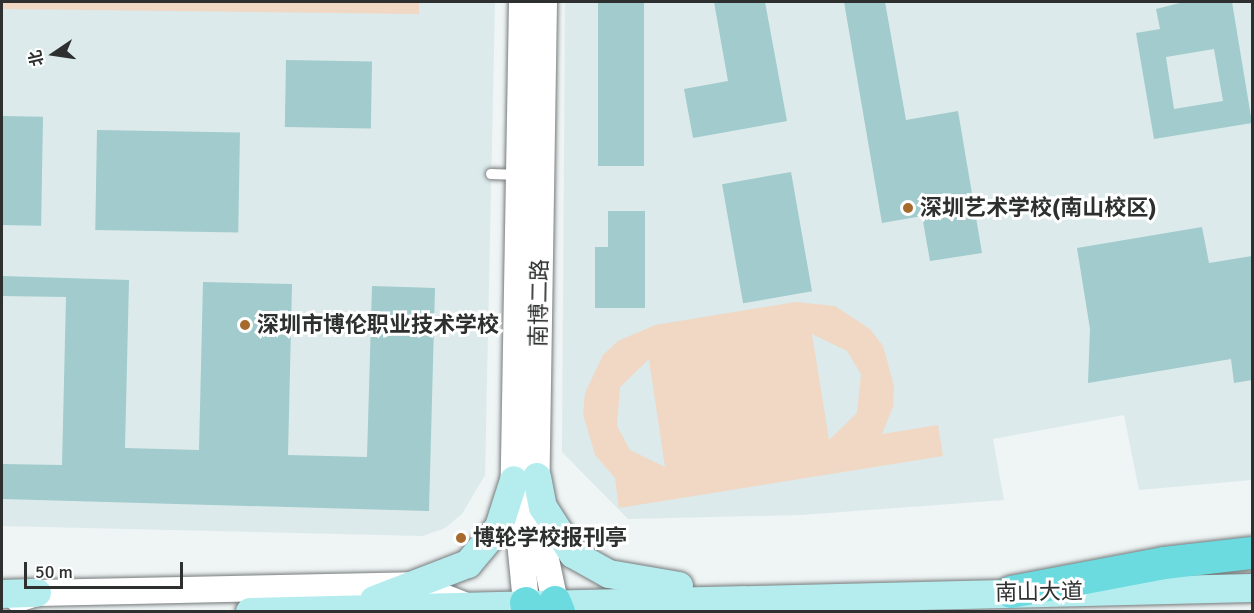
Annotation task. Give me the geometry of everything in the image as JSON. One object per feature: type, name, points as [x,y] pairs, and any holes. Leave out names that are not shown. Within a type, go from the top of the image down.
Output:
[{"type":"main road","points":[[350,608],[452,572],[483,550],[526,479],[556,534],[590,566],[631,579],[758,598]]},
{"type":"main road","points":[[1011,592],[1164,563],[1252,554]]},
{"type":"main road","name":"南山大道","points":[[250,612],[464,605],[542,607],[758,598],[1252,588]]},
{"type":"main road","points":[[2,594],[37,593]]},
{"type":"street","name":"南博二路","points":[[522,2],[530,175],[526,479],[542,607]]},
{"type":"street","name":"南博二路","points":[[530,175],[544,2]]},
{"type":"street","points":[[2,603],[37,593],[413,585],[464,605]]},
{"type":"lane","points":[[491,174],[530,175]]},
{"type":"shaded area","name":"深圳市博伦职业技术学校","points":[[2,2],[495,2],[485,475],[462,514],[445,528],[423,536],[2,526]]},
{"type":"shaded area","points":[[2,2],[419,2],[419,14],[2,9]]},
{"type":"shaded area","name":"深圳艺术学校(南山校区)","points":[[565,2],[1252,2],[1252,480],[1139,490],[1124,415],[993,439],[1004,500],[801,515],[628,519],[562,452]]},
{"type":"shaded area","points":[[795,302],[835,306],[870,329],[883,346],[894,386],[893,407],[882,434],[938,425],[943,456],[619,508],[615,478],[595,455],[583,414],[585,393],[603,355],[618,341],[655,325]],"holes":[[[812,334],[847,351],[861,374],[857,413],[829,440]],[[649,360],[665,467],[630,450],[617,426],[620,387]]]},
{"type":"building","points":[[598,2],[644,2],[644,166],[598,166]]},
{"type":"building","points":[[714,2],[765,2],[787,121],[693,138],[684,89],[728,81]]},
{"type":"building","points":[[844,2],[885,2],[906,120],[958,111],[982,253],[930,261],[922,216],[882,223]]},
{"type":"building","points":[[1184,2],[1232,2],[1252,123],[1154,139],[1136,33],[1160,29],[1156,9]],"holes":[[[1214,49],[1223,101],[1174,109],[1166,57]]]},
{"type":"building","points":[[286,60],[372,62],[371,128],[285,127]]},
{"type":"building","points":[[2,116],[43,117],[41,226],[2,225]]},
{"type":"building","points":[[97,130],[240,132],[238,232],[95,230]]},
{"type":"building","points":[[791,172],[812,291],[743,303],[722,184]]},
{"type":"building","points":[[608,211],[645,211],[645,308],[595,308],[595,247],[608,247]]},
{"type":"building","points":[[1202,227],[1209,263],[1252,256],[1252,380],[1234,383],[1231,359],[1088,383],[1090,329],[1077,248]]},
{"type":"building","points":[[2,276],[129,280],[125,448],[199,450],[203,282],[292,284],[288,455],[367,457],[372,286],[435,288],[429,511],[2,499],[2,464],[62,465],[66,297],[2,296]]},
{"type":"place","name":"深圳艺术学校(南山校区)","points":[[908,208]]},
{"type":"place","name":"深圳市博伦职业技术学校","points":[[245,325]]},
{"type":"place","name":"博轮学校报刊亭","points":[[461,538]]}]
